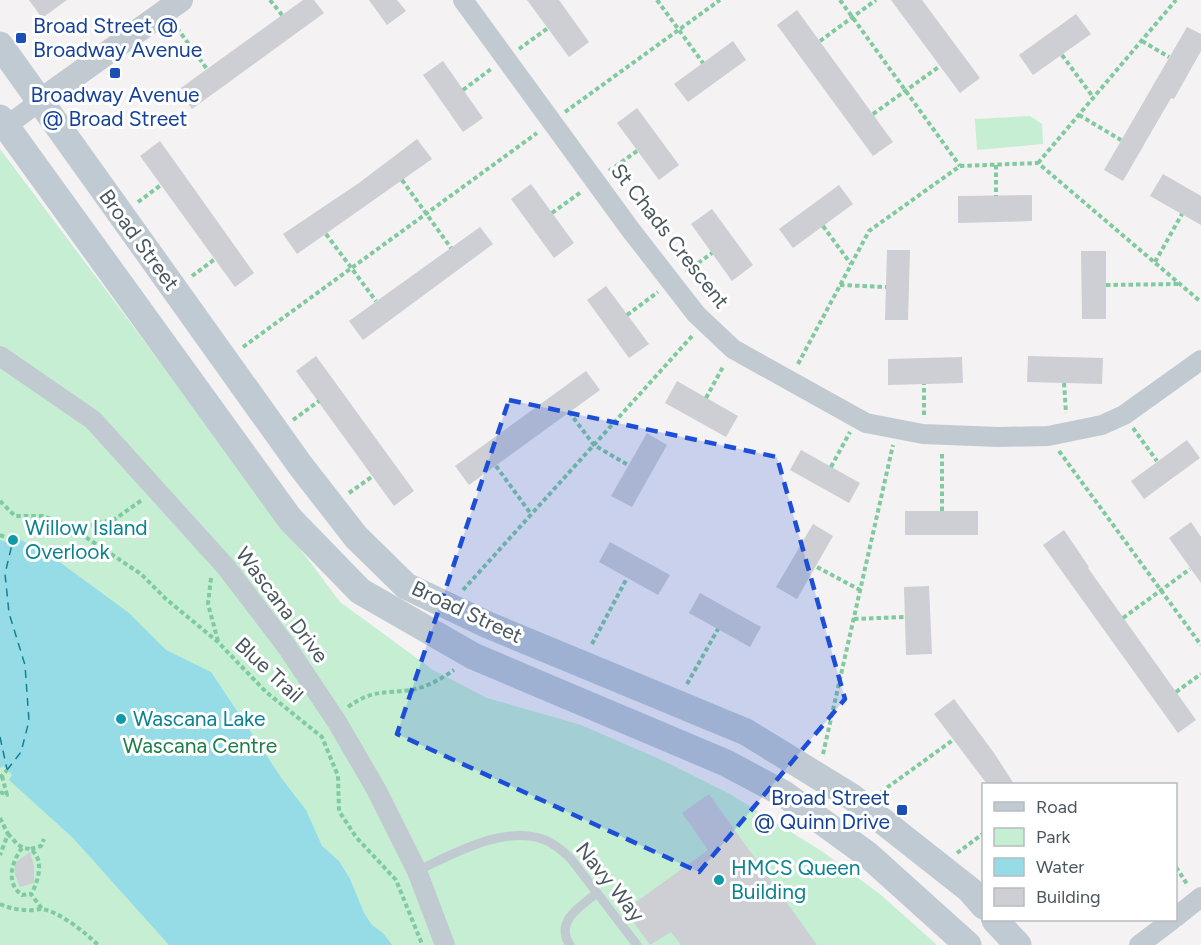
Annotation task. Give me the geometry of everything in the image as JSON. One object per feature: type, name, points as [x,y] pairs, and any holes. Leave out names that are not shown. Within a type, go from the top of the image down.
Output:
[{"type":"main road","name":"Broad Street","points":[[0,45],[276,432],[356,537],[406,586],[581,663],[747,732],[852,797],[970,890],[982,904]]},
{"type":"main road","name":"Broad Street","points":[[2,125],[290,519],[360,591],[473,656],[726,763],[784,794],[868,855],[968,945]]},
{"type":"main road","points":[[997,921],[1018,945]]},
{"type":"street","name":"St Chads Crescent","points":[[463,0],[630,229],[696,314],[733,349],[866,423],[933,434],[998,437],[1058,434],[1102,425],[1124,415],[1201,360]]},
{"type":"street","points":[[2,125],[40,101],[173,6]]},
{"type":"street","name":"Wascana Drive","points":[[0,356],[93,420],[226,567],[287,647],[337,722],[376,789],[417,871],[445,945]]},
{"type":"street","points":[[1177,916],[1201,897]]},
{"type":"street","points":[[1149,942],[1171,921]]},
{"type":"lane","name":"Navy Way","points":[[417,871],[474,844],[523,836],[543,839],[558,847],[571,858],[637,945]]},
{"type":"lane","points":[[570,945],[565,923],[570,915],[597,893]]},
{"type":"path","points":[[270,0],[282,15]]},
{"type":"path","points":[[657,0],[703,63]]},
{"type":"path","points":[[225,360],[720,0]]},
{"type":"path","points":[[840,0],[960,166]]},
{"type":"path","points":[[820,41],[876,0]]},
{"type":"path","points":[[1038,163],[1176,0]]},
{"type":"path","points":[[173,6],[207,69]]},
{"type":"path","points":[[1142,40],[1170,57]]},
{"type":"path","points":[[1062,54],[1093,98]]},
{"type":"path","points":[[873,114],[940,66]]},
{"type":"path","points":[[1079,115],[1121,140]]},
{"type":"path","points":[[789,380],[869,231],[960,166],[1038,163],[1201,302]]},
{"type":"path","points":[[996,165],[996,196]]},
{"type":"path","points":[[402,180],[451,248]]},
{"type":"path","points":[[1155,262],[1182,214]]},
{"type":"path","points":[[823,226],[851,264]]},
{"type":"path","points":[[327,234],[375,301]]},
{"type":"path","points":[[174,289],[216,259]]},
{"type":"path","points":[[1106,285],[1180,284]]},
{"type":"path","points":[[840,285],[886,287]]},
{"type":"path","points":[[448,606],[705,322]]},
{"type":"path","points":[[706,398],[733,349]]},
{"type":"path","points":[[1064,383],[1058,434],[1161,590],[1201,645]]},
{"type":"path","points":[[924,384],[933,434],[942,511]]},
{"type":"path","points":[[276,432],[319,401]]},
{"type":"path","points":[[569,412],[594,445],[628,465]]},
{"type":"path","points":[[1124,415],[1157,461]]},
{"type":"path","points":[[831,467],[858,419]]},
{"type":"path","points":[[812,772],[824,752],[897,429]]},
{"type":"path","points":[[496,466],[531,514]]},
{"type":"path","points":[[331,505],[373,476]]},
{"type":"path","points":[[75,530],[115,519],[156,490]]},
{"type":"path","name":"Blue Trail","points":[[0,501],[15,516],[43,516],[75,530],[141,574],[166,599],[218,642],[266,692],[321,736],[339,776],[339,811],[356,837],[396,880],[423,945]]},
{"type":"path","points":[[0,535],[13,540]]},
{"type":"path","points":[[218,642],[208,604],[211,579],[226,567]]},
{"type":"path","points":[[817,567],[860,590]]},
{"type":"path","points":[[1123,618],[1190,569]]},
{"type":"path","points":[[581,663],[627,578]]},
{"type":"path","points":[[854,619],[905,617]]},
{"type":"path","points":[[676,702],[718,629]]},
{"type":"path","points":[[321,736],[337,722],[346,708],[363,696],[389,691],[412,690],[439,680],[473,656]]},
{"type":"path","points":[[1176,692],[1201,674]]},
{"type":"path","points":[[870,811],[882,792],[954,740]]},
{"type":"path","points":[[0,792],[7,795],[1,777],[7,770]]},
{"type":"path","points":[[0,818],[8,834],[22,848],[30,849],[41,846],[44,839]]},
{"type":"path","points":[[0,855],[8,834]]},
{"type":"path","points":[[939,866],[982,834]]},
{"type":"path","points":[[22,848],[14,861],[12,879],[18,892],[22,895],[31,894]]},
{"type":"path","points":[[30,849],[35,855],[39,868],[39,877],[31,894]]},
{"type":"path","points":[[31,894],[42,909],[78,928],[98,945]]},
{"type":"path","points":[[0,904],[29,911],[42,909]]},
{"type":"highlighted area","points":[[509,400],[777,457],[845,699],[699,872],[397,734]]},
{"type":"green space","points":[[1030,116],[1042,124],[1043,144],[977,150],[975,119]]},
{"type":"green space","name":"Wascana Centre","points":[[0,149],[340,602],[433,670],[487,698],[581,725],[664,761],[730,794],[823,852],[881,895],[937,945],[0,945]]},
{"type":"water","name":"Wascana Lake","points":[[17,538],[54,558],[129,613],[166,650],[211,672],[282,779],[306,810],[322,846],[339,861],[350,879],[364,913],[372,925],[383,933],[392,945],[169,945],[73,838],[9,780],[12,775],[3,766],[0,768],[0,540],[12,544]]},
{"type":"building","points":[[29,0],[67,0],[42,18]]},
{"type":"building","points":[[303,0],[314,0],[324,13],[192,109],[178,90]]},
{"type":"building","points":[[369,0],[397,0],[406,11],[387,25]]},
{"type":"building","points":[[527,0],[559,0],[589,42],[569,57]]},
{"type":"building","points":[[891,0],[922,0],[980,78],[960,93]]},
{"type":"building","points":[[797,10],[893,142],[873,156],[777,25]]},
{"type":"building","points":[[1076,14],[1091,34],[1033,75],[1019,55]]},
{"type":"building","points":[[1187,27],[1201,34],[1201,51],[1123,181],[1104,170]]},
{"type":"building","points":[[733,41],[746,60],[688,102],[674,84]]},
{"type":"building","points":[[443,61],[483,118],[463,132],[423,75]]},
{"type":"building","points":[[637,108],[679,165],[659,180],[617,123]]},
{"type":"building","points":[[417,139],[432,159],[297,254],[283,234],[359,183]]},
{"type":"building","points":[[160,141],[254,273],[235,287],[140,156]]},
{"type":"building","points":[[1163,174],[1201,196],[1201,225],[1150,196]]},
{"type":"building","points":[[531,184],[574,243],[554,258],[511,199]]},
{"type":"building","points":[[839,185],[853,204],[793,248],[779,229]]},
{"type":"building","points":[[1032,195],[1032,221],[958,223],[958,196]]},
{"type":"building","points":[[712,209],[753,265],[732,281],[691,224]]},
{"type":"building","points":[[480,227],[493,244],[363,340],[349,321]]},
{"type":"building","points":[[887,250],[910,250],[908,320],[885,320]]},
{"type":"building","points":[[1081,251],[1106,251],[1106,319],[1082,319]]},
{"type":"building","points":[[606,286],[649,344],[629,358],[587,300]]},
{"type":"building","points":[[316,356],[414,491],[394,506],[296,371]]},
{"type":"building","points":[[1028,356],[1103,358],[1102,384],[1027,382]]},
{"type":"building","points":[[962,357],[963,383],[888,385],[888,359]]},
{"type":"building","points":[[586,371],[600,390],[469,485],[455,466]]},
{"type":"building","points":[[677,381],[738,416],[726,437],[665,403]]},
{"type":"building","points":[[647,433],[667,445],[632,507],[611,496]]},
{"type":"building","points":[[1187,440],[1200,458],[1144,499],[1131,481]]},
{"type":"building","points":[[801,450],[860,483],[849,503],[790,470]]},
{"type":"building","points":[[905,511],[978,511],[978,535],[905,535]]},
{"type":"building","points":[[1191,522],[1201,537],[1201,583],[1169,538]]},
{"type":"building","points":[[813,524],[833,536],[797,599],[776,587]]},
{"type":"building","points":[[1064,530],[1088,568],[1196,720],[1178,733],[1043,545]]},
{"type":"building","points":[[610,542],[670,575],[658,595],[599,562]]},
{"type":"building","points":[[929,586],[932,654],[906,655],[904,587]]},
{"type":"building","points":[[700,593],[761,627],[750,647],[689,613]]},
{"type":"building","points":[[954,699],[1013,783],[986,783],[934,714]]},
{"type":"building","name":"HMCS Queen Building","points":[[709,794],[817,945],[681,945],[671,932],[650,945],[625,910],[708,850],[682,813]]},
{"type":"building","points":[[30,852],[34,866],[34,883],[20,887],[15,874],[15,863]]},
{"type":"ferry route","points":[[7,770],[21,752],[29,721],[25,665],[9,613],[5,574],[13,540]]},
{"type":"ferry route","points":[[0,737],[7,769]]},
{"type":"place","name":"Broad Street @ Broadway Avenue","points":[[21,38]]},
{"type":"place","name":"Broadway Avenue @ Broad Street","points":[[115,73]]},
{"type":"place","name":"Willow Island Overlook","points":[[13,540]]},
{"type":"place","name":"Wascana Lake","points":[[121,719]]},
{"type":"place","name":"Broad Street @ Quinn Drive","points":[[902,810]]},
{"type":"place","name":"HMCS Queen Building","points":[[719,880]]}]
